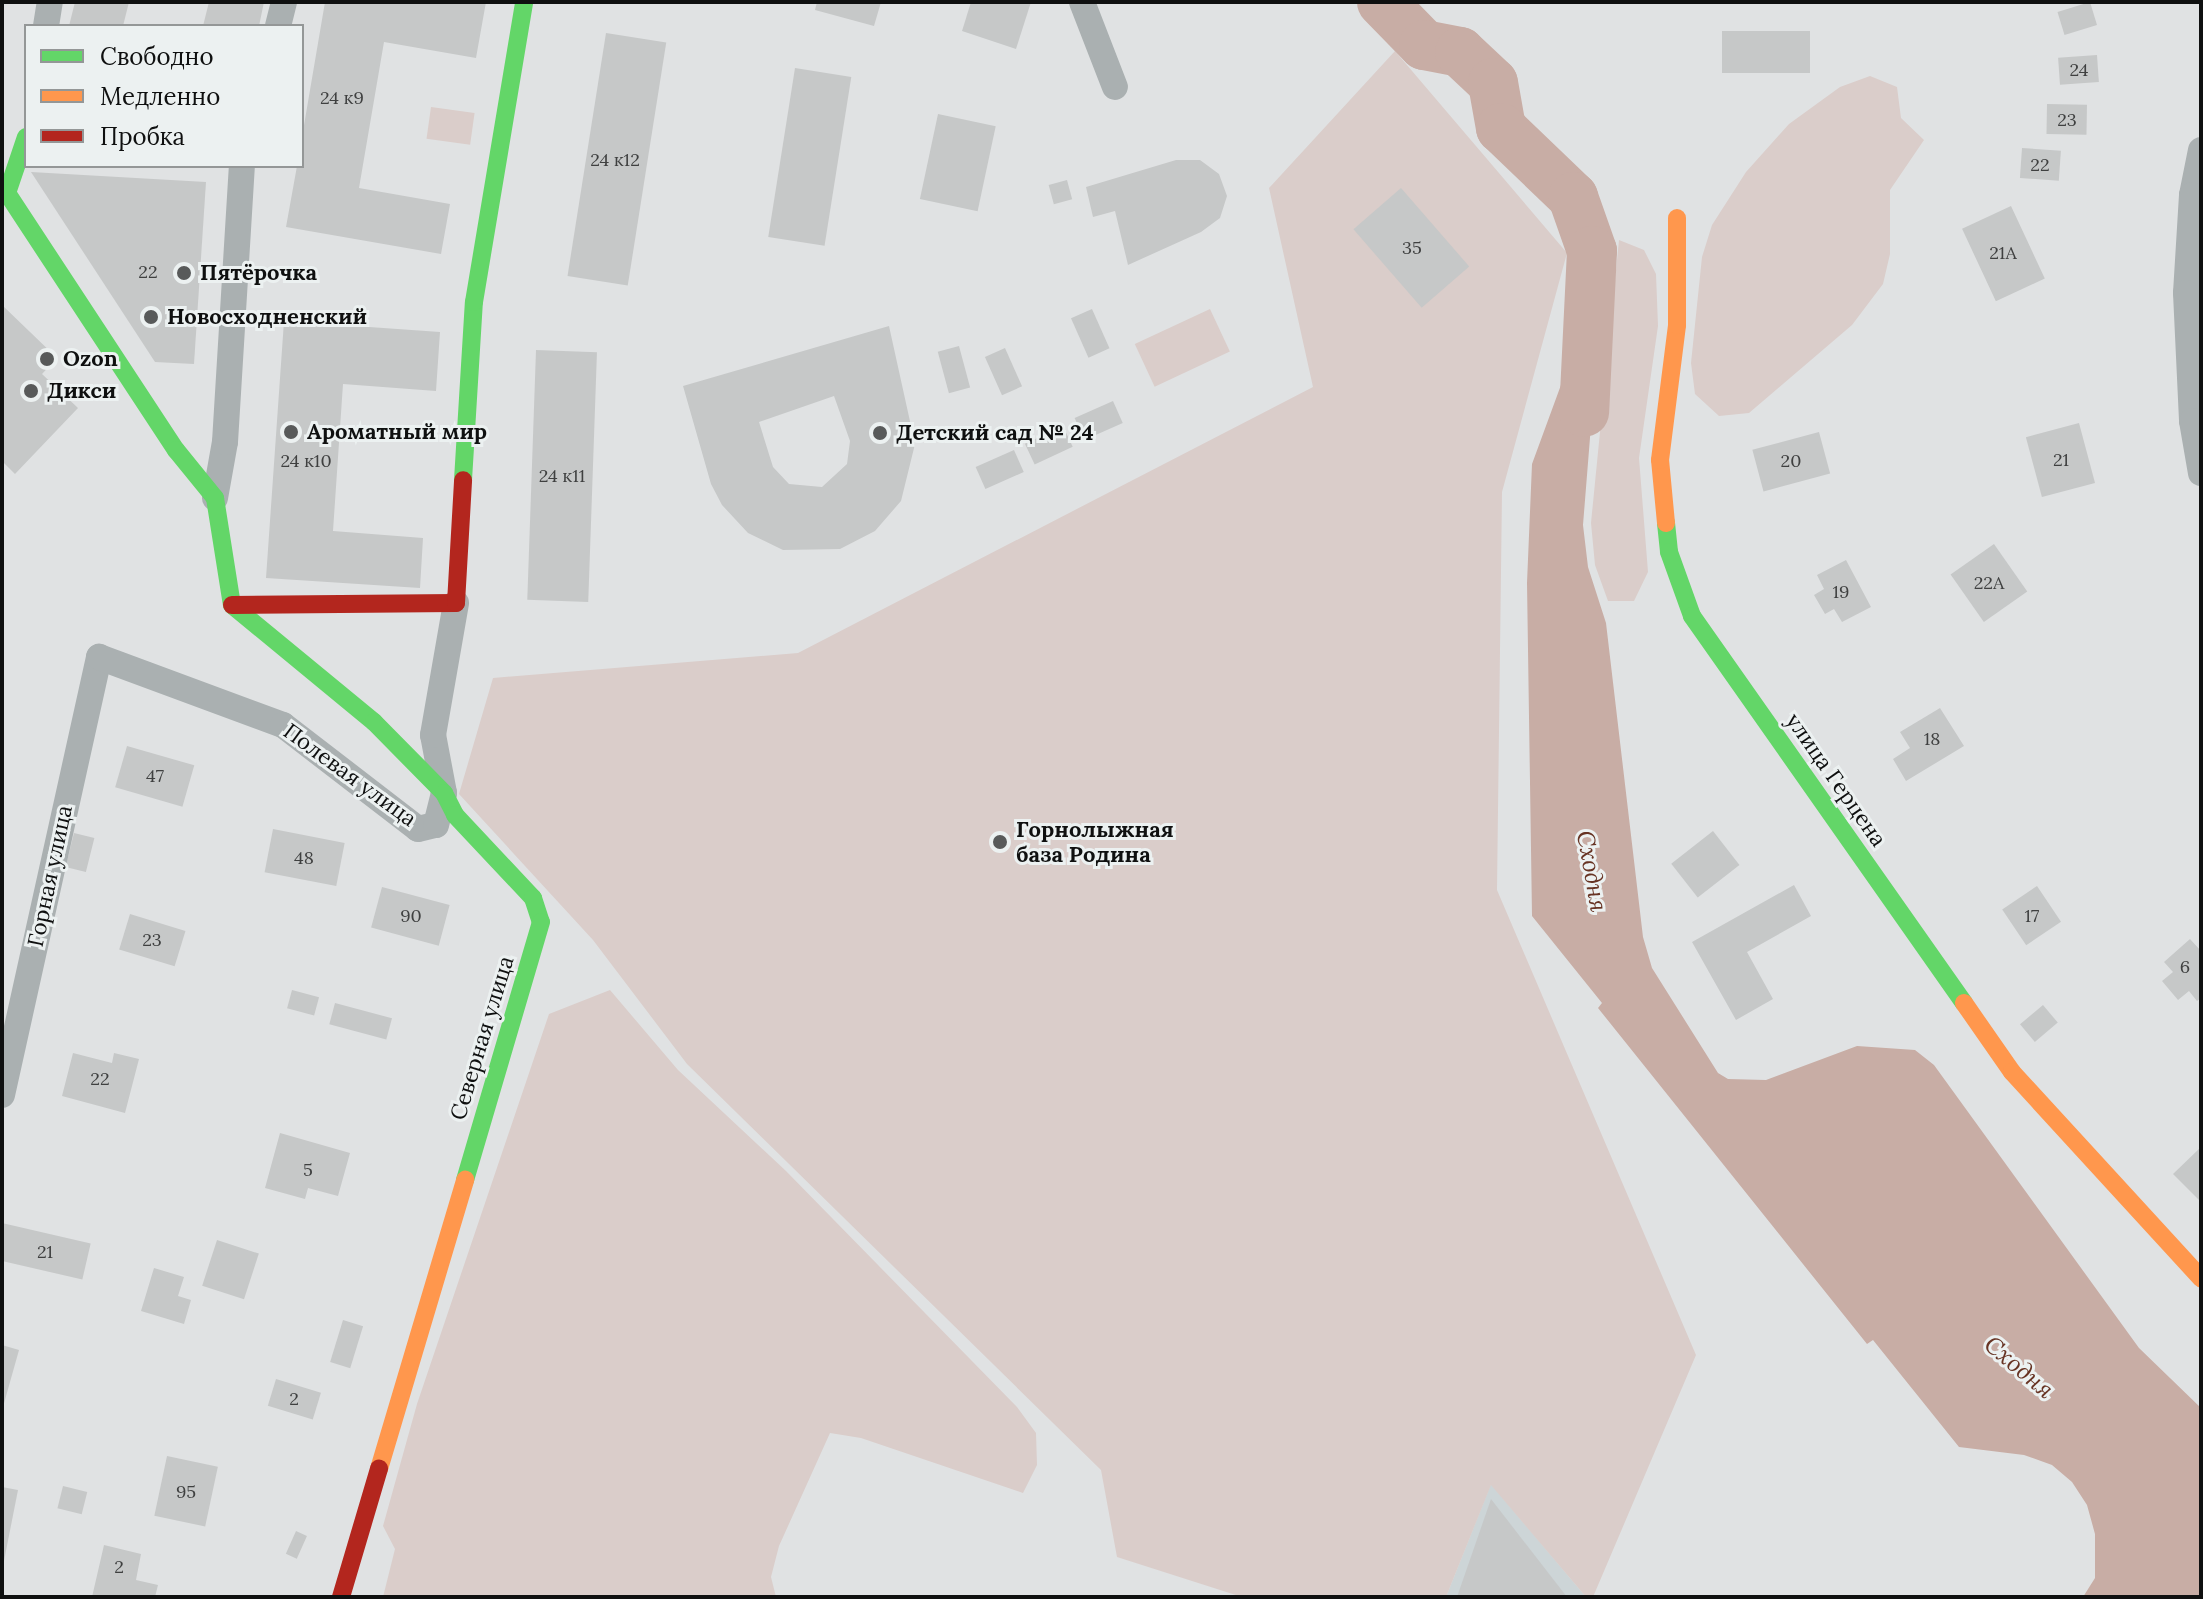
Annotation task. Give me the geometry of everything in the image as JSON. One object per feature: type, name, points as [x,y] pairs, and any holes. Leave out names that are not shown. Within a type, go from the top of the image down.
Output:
[{"type":"street","points":[[46,24],[50,2]]},
{"type":"street","points":[[278,24],[284,2]]},
{"type":"street","points":[[444,793],[433,735],[456,603],[474,302],[524,2]]},
{"type":"street","points":[[1082,2],[1115,87]]},
{"type":"street","points":[[24,143],[7,193],[176,450],[215,498]]},
{"type":"street","points":[[2201,150],[2192,195],[2186,293],[2192,421],[2201,473]]},
{"type":"street","points":[[242,168],[228,396],[215,498],[232,605],[456,603]]},
{"type":"street","name":"улица Герцена","points":[[1677,218],[1677,325],[1660,460],[1669,552],[1692,616],[2012,1072],[2201,1278]]},
{"type":"street","name":"Северная улица","points":[[232,605],[374,722],[444,793],[455,815],[533,898],[541,922],[341,1597]]},
{"type":"street","name":"Полевая улица","points":[[99,657],[283,725],[418,829],[436,825],[444,793]]},
{"type":"street","name":"Горная улица","points":[[2,1095],[99,657]]},
{"type":"shaded area","name":"Горнолыжная база Родина","points":[[1395,51],[1567,253],[1502,492],[1497,890],[1696,1355],[1593,1597],[1586,1597],[1491,1485],[1446,1597],[1242,1597],[1117,1557],[1101,1470],[687,1064],[593,940],[459,794],[493,678],[798,653],[1313,387],[1269,188]]},
{"type":"shaded area","points":[[1870,76],[1897,87],[1901,118],[1924,140],[1890,190],[1890,254],[1883,284],[1852,325],[1749,413],[1719,416],[1695,394],[1691,363],[1702,257],[1712,225],[1746,172],[1789,124],[1840,87]]},
{"type":"shaded area","points":[[431,107],[475,113],[470,145],[427,139]]},
{"type":"shaded area","points":[[1619,240],[1644,250],[1656,274],[1658,326],[1639,458],[1648,572],[1634,601],[1608,601],[1595,565],[1591,523]]},
{"type":"shaded area","points":[[1210,309],[1230,352],[1155,387],[1135,344]]},
{"type":"shaded area","points":[[610,990],[678,1070],[786,1171],[1017,1407],[1036,1433],[1037,1465],[1023,1493],[861,1438],[830,1433],[779,1546],[771,1577],[776,1597],[383,1597],[395,1549],[383,1526],[417,1404],[549,1014]]},
{"type":"shaded area","points":[[1491,1484],[1586,1597],[1446,1597]]},
{"type":"water","points":[[1587,344],[1593,347],[1594,388],[1583,525],[1588,567],[1606,623],[1643,937],[1652,968],[1718,1073],[1728,1079],[1766,1080],[1857,1046],[1915,1050],[1934,1065],[2139,1348],[2201,1408],[2201,1597],[2083,1597],[2095,1578],[2095,1534],[2087,1505],[2072,1482],[2052,1465],[2024,1455],[1959,1447],[1873,1340],[1867,1344],[1598,1008],[1602,1003],[1532,916],[1527,583],[1532,464],[1565,374]]},
{"type":"building","points":[[75,2],[129,2],[124,24],[70,24]]},
{"type":"building","points":[[209,2],[264,2],[259,24],[204,24]]},
{"type":"building","points":[[325,2],[486,2],[476,58],[384,42],[359,188],[450,204],[441,254],[286,227],[297,168],[304,168],[304,125]]},
{"type":"building","points":[[817,2],[881,2],[874,26],[815,10]]},
{"type":"building","points":[[971,2],[1031,2],[1016,49],[962,31]]},
{"type":"building","points":[[2090,2],[2097,25],[2065,35],[2057,12]]},
{"type":"building","points":[[1722,31],[1810,31],[1810,73],[1722,73]]},
{"type":"building","points":[[606,33],[666,43],[628,286],[568,276]]},
{"type":"building","points":[[2097,55],[2099,82],[2060,85],[2058,58]]},
{"type":"building","points":[[795,68],[851,77],[825,246],[768,237]]},
{"type":"building","points":[[2047,104],[2087,105],[2086,135],[2046,134]]},
{"type":"building","points":[[938,114],[996,126],[978,211],[920,199]]},
{"type":"building","points":[[2022,148],[2061,151],[2059,181],[2020,178]]},
{"type":"building","points":[[1176,160],[1200,160],[1219,174],[1227,196],[1220,218],[1201,232],[1128,265],[1115,211],[1093,217],[1086,187]]},
{"type":"building","points":[[31,172],[206,182],[194,364],[155,362]]},
{"type":"building","points":[[1067,180],[1072,199],[1054,204],[1049,185]]},
{"type":"building","points":[[1401,188],[1469,266],[1422,308],[1353,229]]},
{"type":"building","points":[[2011,206],[2045,279],[1996,301],[1962,229]]},
{"type":"building","name":"Дикси","points":[[2,305],[57,358],[42,374],[78,408],[15,474],[2,461]]},
{"type":"building","points":[[1092,309],[1109,348],[1088,358],[1071,318]]},
{"type":"building","points":[[284,321],[440,332],[436,391],[343,384],[333,531],[423,538],[420,588],[266,578]]},
{"type":"building","name":"Детский сад № 24","points":[[889,326],[915,444],[901,501],[875,531],[840,549],[783,550],[748,533],[722,505],[711,484],[683,386]],"holes":[[[834,396],[850,441],[847,464],[822,487],[789,484],[773,467],[759,422]]]},
{"type":"building","points":[[959,346],[970,388],[949,393],[938,352]]},
{"type":"building","points":[[1005,348],[1022,386],[1002,395],[985,357]]},
{"type":"building","points":[[536,350],[597,352],[588,602],[527,600]]},
{"type":"building","points":[[1113,401],[1123,423],[1084,440],[1075,418]]},
{"type":"building","points":[[2079,423],[2095,483],[2042,497],[2026,437]]},
{"type":"building","points":[[1063,426],[1073,447],[1035,465],[1025,444]]},
{"type":"building","points":[[1819,432],[1830,474],[1763,491],[1752,450]]},
{"type":"building","points":[[1014,450],[1024,472],[985,489],[976,467]]},
{"type":"building","points":[[1994,544],[2027,592],[1984,622],[1951,574]]},
{"type":"building","points":[[1846,560],[1871,607],[1842,622],[1834,609],[1825,614],[1814,595],[1824,589],[1817,575]]},
{"type":"building","points":[[1940,708],[1964,746],[1906,781],[1893,759],[1910,748],[1900,732]]},
{"type":"building","points":[[127,746],[194,765],[182,807],[115,787]]},
{"type":"building","points":[[273,829],[345,843],[336,886],[265,872]]},
{"type":"building","points":[[1713,831],[1739,865],[1698,898],[1671,864]]},
{"type":"building","points":[[74,833],[94,838],[86,872],[66,867]]},
{"type":"building","points":[[1794,885],[1811,916],[1747,952],[1773,999],[1736,1020],[1692,942]]},
{"type":"building","points":[[2037,886],[2061,922],[2026,945],[2002,909]]},
{"type":"building","points":[[382,887],[450,905],[439,946],[371,928]]},
{"type":"building","points":[[130,914],[185,931],[175,966],[119,949]]},
{"type":"building","points":[[2190,939],[2201,951],[2201,998],[2197,1001],[2189,991],[2178,1000],[2162,981],[2173,972],[2164,962]]},
{"type":"building","points":[[292,990],[319,997],[314,1016],[287,1008]]},
{"type":"building","points":[[335,1003],[392,1018],[386,1040],[329,1024]]},
{"type":"building","points":[[2043,1005],[2058,1023],[2035,1042],[2020,1024]]},
{"type":"building","points":[[73,1053],[112,1063],[114,1053],[139,1059],[125,1113],[62,1096]]},
{"type":"building","points":[[280,1133],[350,1153],[338,1196],[308,1188],[305,1199],[265,1188]]},
{"type":"building","points":[[2201,1147],[2201,1202],[2173,1174]]},
{"type":"building","points":[[2,1223],[91,1243],[82,1280],[2,1261]]},
{"type":"building","points":[[217,1240],[259,1254],[244,1299],[202,1286]]},
{"type":"building","points":[[154,1268],[184,1277],[178,1296],[191,1300],[184,1324],[141,1311]]},
{"type":"building","points":[[343,1320],[363,1326],[350,1368],[330,1362]]},
{"type":"building","points":[[2,1345],[19,1350],[3,1407],[2,1407]]},
{"type":"building","points":[[276,1379],[321,1393],[313,1420],[268,1406]]},
{"type":"building","points":[[167,1456],[218,1467],[205,1526],[154,1516]]},
{"type":"building","points":[[63,1486],[87,1492],[82,1514],[57,1508]]},
{"type":"building","points":[[2,1487],[18,1490],[3,1566],[2,1566]]},
{"type":"building","points":[[1491,1499],[1567,1597],[1457,1597]]},
{"type":"building","points":[[296,1531],[307,1536],[297,1559],[286,1554]]},
{"type":"building","points":[[104,1545],[141,1554],[136,1580],[158,1585],[155,1597],[92,1597]]},
{"type":"waterway","name":"Сходня","points":[[1382,2],[1424,45],[1460,52],[1493,83],[1501,128],[1573,197],[1592,251],[1584,412]]},
{"type":"traffic: fast","points":[[463,480],[474,302],[524,2]]},
{"type":"traffic: fast","points":[[24,143],[7,193],[176,450],[215,498],[232,605]]},
{"type":"traffic: fast","points":[[1666,523],[1669,552],[1692,616],[1964,1003]]},
{"type":"traffic: fast","points":[[232,605],[374,722],[444,793],[455,815],[533,898],[541,922],[465,1180]]},
{"type":"traffic: slow","points":[[1666,523],[1660,460],[1677,325],[1677,218]]},
{"type":"traffic: slow","points":[[1964,1003],[2012,1072],[2201,1278]]},
{"type":"traffic: slow","points":[[379,1469],[465,1180]]},
{"type":"traffic: jam","points":[[232,605],[456,603],[463,480]]},
{"type":"traffic: jam","points":[[341,1597],[379,1469]]},
{"type":"place","name":"Пятёрочка","points":[[184,273]]},
{"type":"place","name":"Новосходненский","points":[[151,317]]},
{"type":"place","name":"Ozon","points":[[47,359]]},
{"type":"place","name":"Дикси","points":[[31,391]]},
{"type":"place","name":"Ароматный мир","points":[[291,432]]},
{"type":"place","name":"Детский сад № 24","points":[[880,433]]},
{"type":"place","name":"Горнолыжная база Родина","points":[[1000,842]]}]
